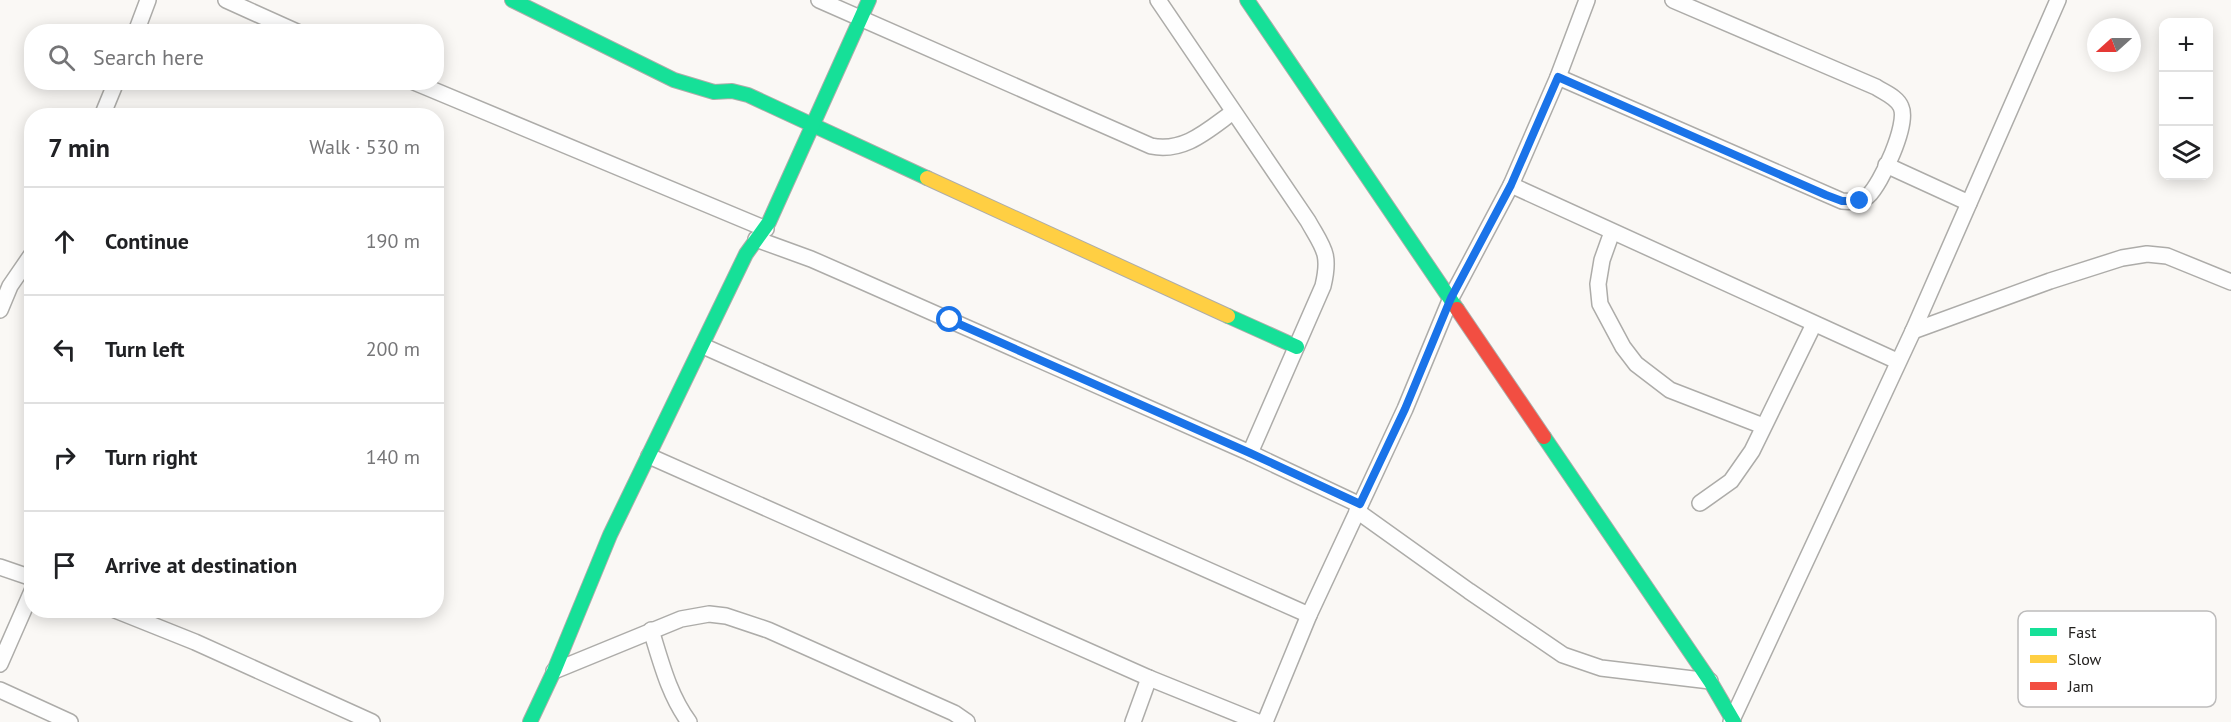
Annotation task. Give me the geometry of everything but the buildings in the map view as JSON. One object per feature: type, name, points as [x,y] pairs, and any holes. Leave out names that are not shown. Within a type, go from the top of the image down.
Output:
[{"type":"street","points":[[139,24],[148,0]]},
{"type":"street","points":[[226,0],[279,24]]},
{"type":"street","points":[[512,0],[674,80],[714,92],[732,91],[748,95],[1297,347]]},
{"type":"street","points":[[819,0],[1151,146],[1170,148],[1180,146],[1233,112]]},
{"type":"street","points":[[530,722],[554,671],[610,535],[746,254],[761,234],[869,0]]},
{"type":"street","points":[[1158,0],[1308,221],[1326,255],[1328,266],[1323,286],[1250,453]]},
{"type":"street","points":[[1247,0],[1710,681],[1732,721]]},
{"type":"street","points":[[1265,722],[1309,615],[1405,409],[1451,298],[1511,185],[1558,77],[1587,0]]},
{"type":"street","points":[[1558,77],[1842,201],[1860,201],[1866,197],[1878,182],[1902,128],[1901,107],[1896,100],[1876,87],[1673,0]]},
{"type":"street","points":[[1732,721],[1912,331],[2058,0]]},
{"type":"street","points":[[105,108],[113,90]]},
{"type":"street","points":[[432,90],[1250,453],[1359,508],[1469,591],[1563,655],[1601,668],[1710,681]]},
{"type":"street","points":[[1886,165],[1969,203]]},
{"type":"street","points":[[1511,185],[1898,361]]},
{"type":"street","points":[[1612,232],[1598,284],[1600,304],[1623,347],[1636,364],[1670,390],[1763,426]]},
{"type":"street","points":[[1912,331],[2050,281],[2122,258],[2147,254],[2167,256],[2231,282]]},
{"type":"street","points":[[0,310],[10,286],[24,266]]},
{"type":"street","points":[[1700,503],[1731,481],[1752,451],[1815,324]]},
{"type":"street","points":[[703,346],[1309,615]]},
{"type":"street","points":[[650,456],[1149,678],[1258,722]]},
{"type":"street","points":[[0,567],[24,575]]},
{"type":"street","points":[[0,664],[24,609]]},
{"type":"street","points":[[554,671],[651,630],[681,619],[709,614],[740,619],[954,713],[967,722]]},
{"type":"street","points":[[135,618],[195,642],[372,722]]},
{"type":"street","points":[[651,630],[665,677],[689,722]]},
{"type":"street","points":[[1133,722],[1149,678]]},
{"type":"street","points":[[0,690],[70,722]]},
{"type":"traffic: fast","points":[[512,0],[674,80],[714,92],[732,91],[748,95],[927,178]]},
{"type":"traffic: fast","points":[[530,722],[554,671],[610,535],[746,254],[769,222],[869,0]]},
{"type":"traffic: fast","points":[[1247,0],[1457,309]]},
{"type":"traffic: fast","points":[[1228,316],[1297,347]]},
{"type":"traffic: fast","points":[[1544,437],[1710,681],[1734,722]]},
{"type":"traffic: slow","points":[[927,178],[1228,316]]},
{"type":"traffic: jam","points":[[1457,309],[1544,437]]},
{"type":"route","points":[[950,320],[1360,504],[1405,409],[1451,298],[1511,185],[1558,77],[1826,195],[1842,201],[1860,201]]}]
